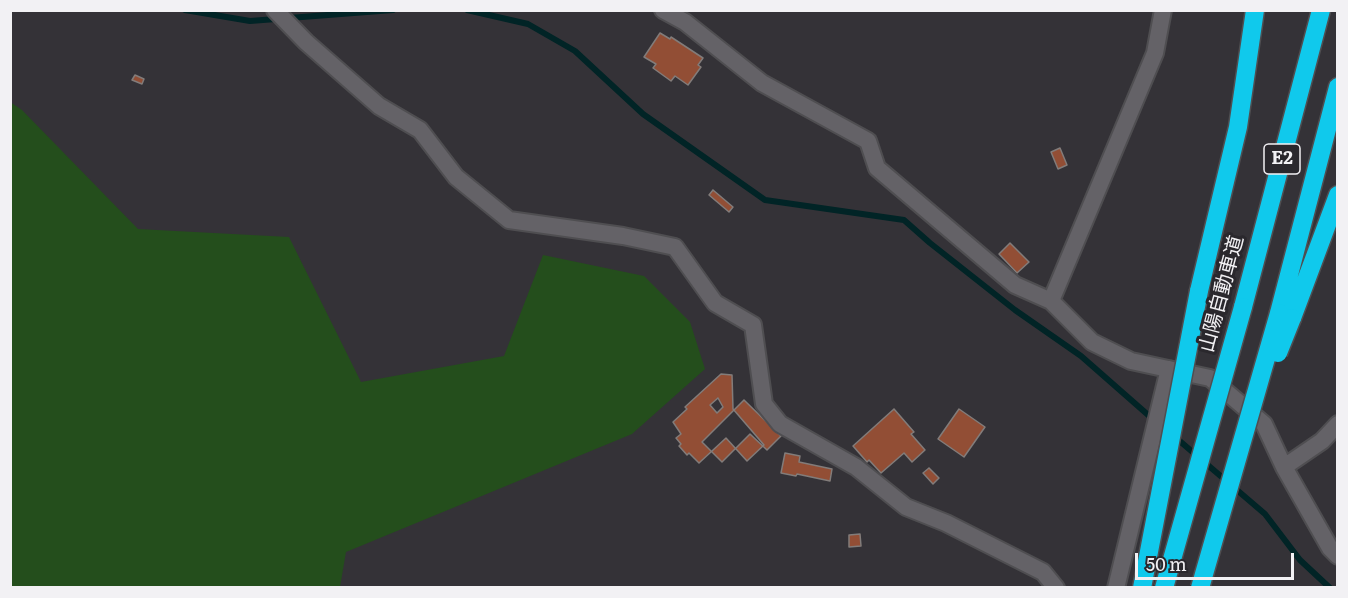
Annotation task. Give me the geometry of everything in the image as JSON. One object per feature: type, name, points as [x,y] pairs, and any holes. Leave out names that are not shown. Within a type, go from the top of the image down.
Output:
[{"type":"highway","points":[[1142,588],[1199,291],[1238,127],[1255,10]]},
{"type":"highway","name":"山陽自動車道","points":[[1164,588],[1243,307],[1321,10]]},
{"type":"highway","name":"E2","points":[[1200,588],[1244,430],[1285,315],[1338,87]]},
{"type":"highway","points":[[1285,315],[1338,195]]},
{"type":"street","points":[[275,10],[306,42],[379,106],[420,130],[456,177],[509,220],[623,236],[675,247],[715,303],[753,325],[764,404],[780,424],[856,466],[906,507],[946,523],[1043,572],[1056,588]]},
{"type":"street","points":[[663,10],[685,22],[762,83],[868,141],[877,168],[1015,285],[1051,301],[1092,342],[1131,361],[1210,378],[1264,424],[1284,467],[1330,548],[1338,556]]},
{"type":"street","points":[[1051,301],[1155,53],[1162,10]]},
{"type":"street","points":[[1116,588],[1169,369]]},
{"type":"street","points":[[1284,467],[1322,441],[1338,424]]},
{"type":"green space","points":[[10,102],[22,110],[138,229],[289,237],[361,382],[504,356],[543,255],[644,276],[690,322],[705,369],[632,434],[346,552],[340,587],[11,587]]},
{"type":"building","points":[[660,33],[670,39],[671,37],[703,58],[698,65],[701,67],[688,85],[675,76],[671,81],[653,68],[656,64],[644,57]]},
{"type":"building","points":[[135,75],[144,79],[142,84],[132,80]]},
{"type":"building","points":[[1060,148],[1067,165],[1058,169],[1051,152]]},
{"type":"building","points":[[713,190],[733,207],[729,212],[709,195]]},
{"type":"building","points":[[1010,243],[1029,262],[1017,273],[999,254]]},
{"type":"building","points":[[721,374],[732,375],[733,409],[764,445],[747,461],[726,438],[699,463],[689,453],[687,455],[679,446],[681,444],[676,438],[681,434],[673,422],[687,409],[685,407]],"holes":[[[718,398],[723,407],[717,413],[710,405]]]},
{"type":"building","points":[[744,400],[781,436],[767,450],[750,434],[722,462],[702,442]]},
{"type":"building","points":[[894,409],[914,432],[911,434],[925,450],[912,462],[904,453],[881,473],[853,446]]},
{"type":"building","points":[[959,409],[985,427],[964,457],[938,439]]},
{"type":"building","points":[[785,453],[800,456],[799,462],[832,469],[830,481],[781,473]]},
{"type":"building","points":[[929,468],[939,478],[933,484],[923,473]]},
{"type":"building","points":[[860,534],[861,546],[849,547],[849,535]]},
{"type":"waterway","points":[[185,10],[250,21],[393,10]]},
{"type":"waterway","points":[[467,10],[528,24],[575,51],[643,114],[765,200],[904,220],[1015,310],[1081,356],[1155,421]]},
{"type":"waterway","points":[[1175,437],[1265,514],[1300,560],[1330,588]]}]
